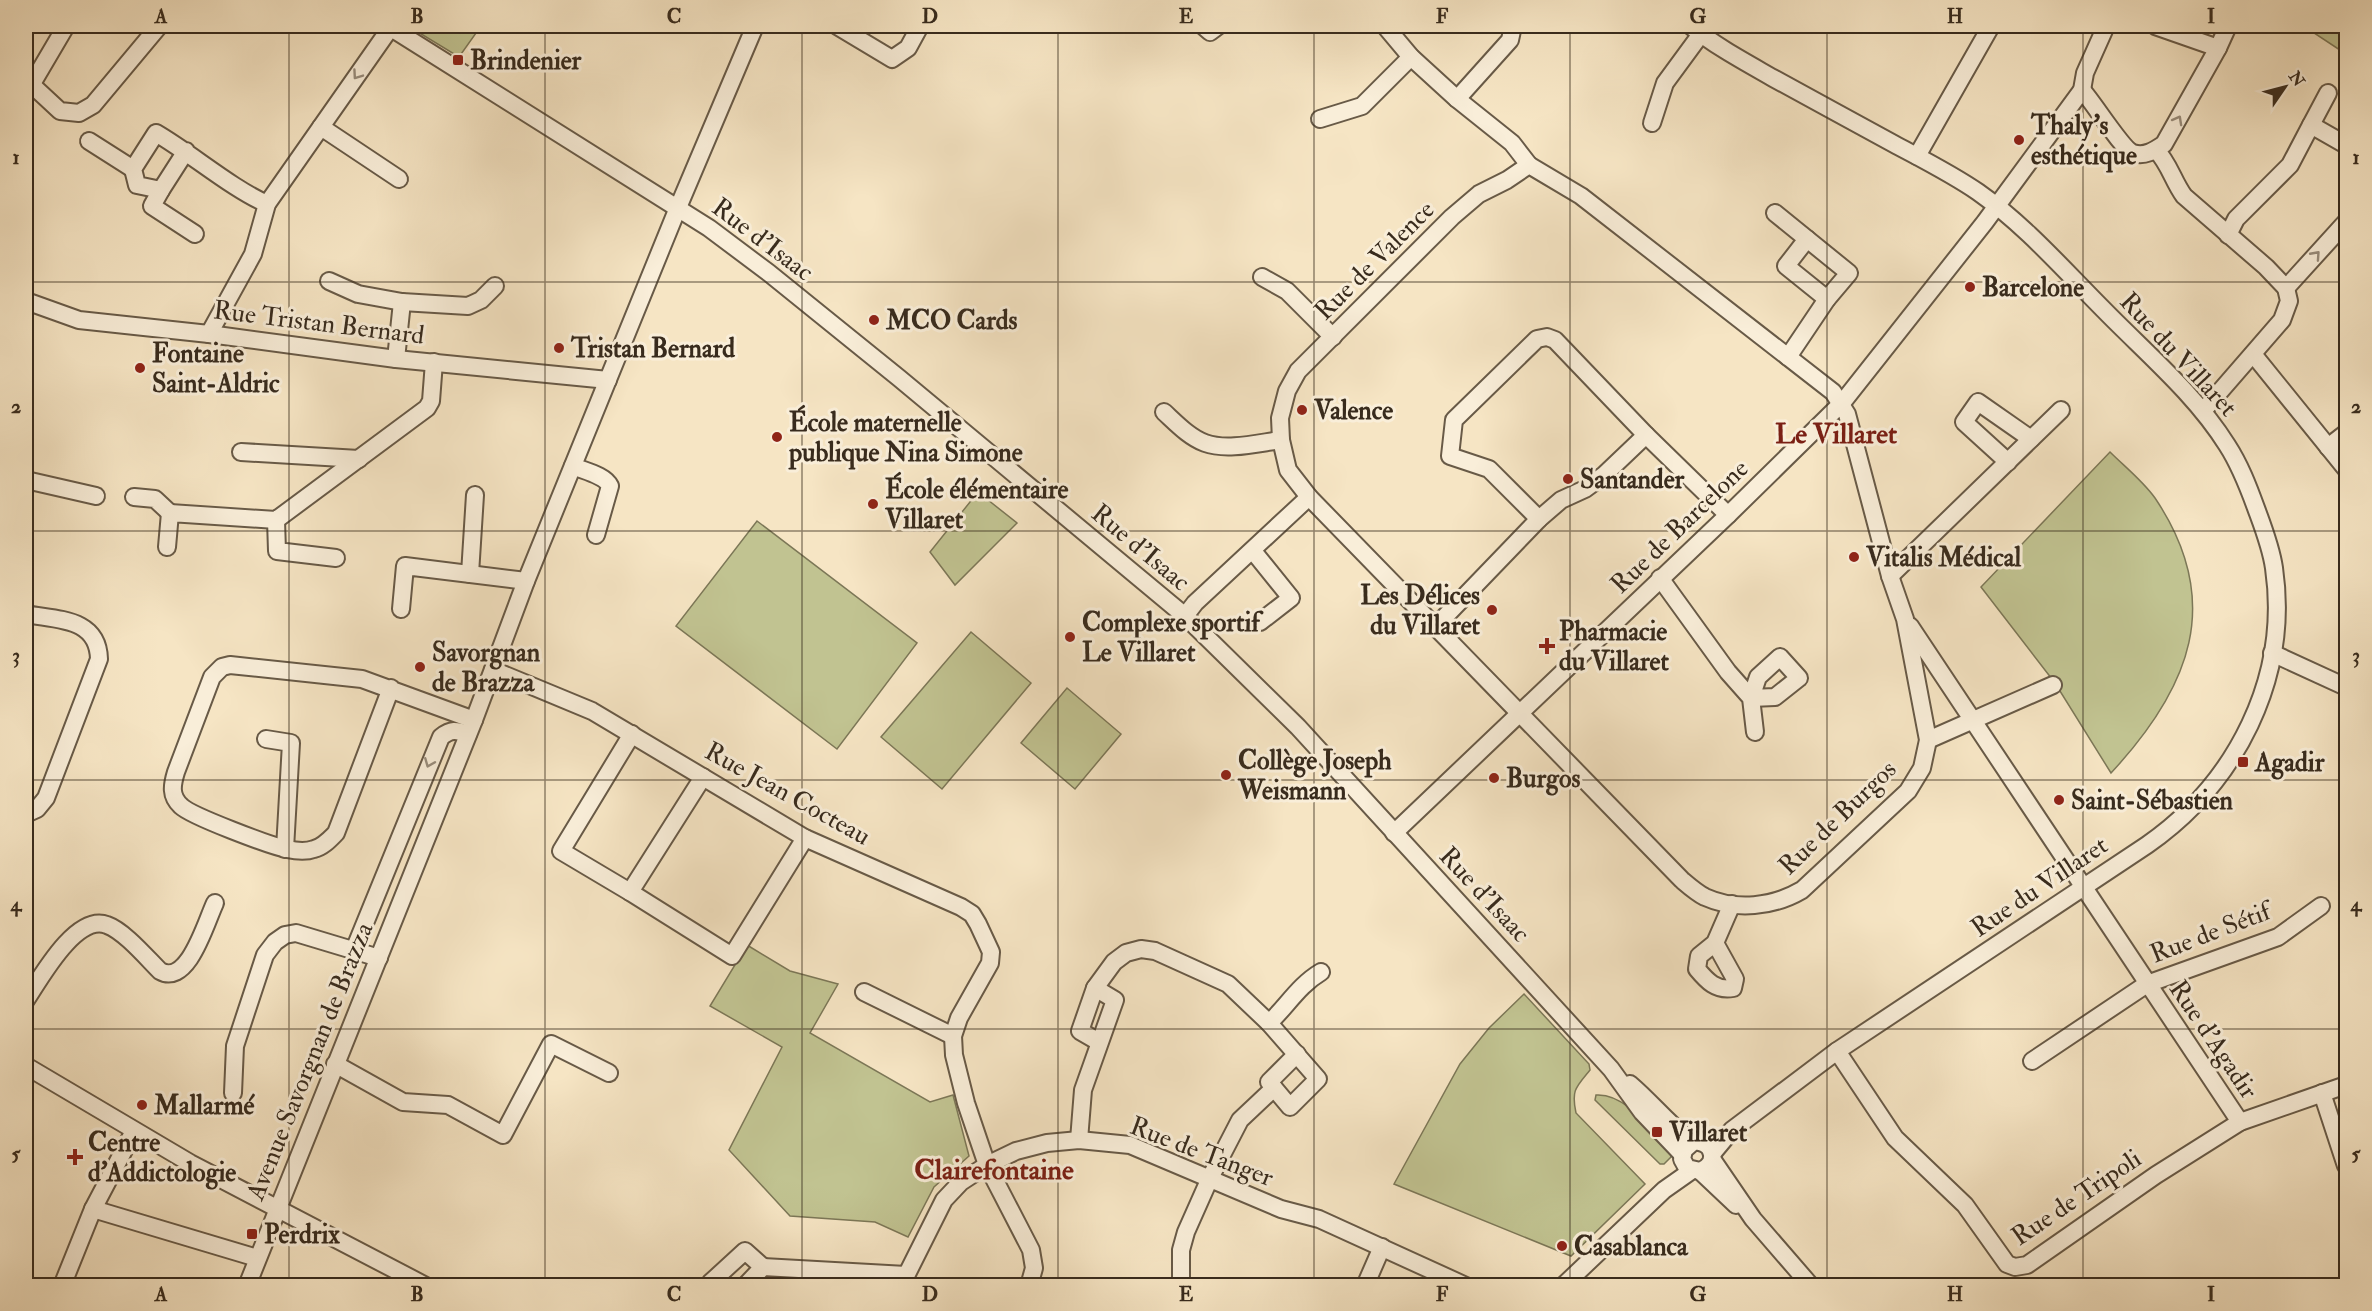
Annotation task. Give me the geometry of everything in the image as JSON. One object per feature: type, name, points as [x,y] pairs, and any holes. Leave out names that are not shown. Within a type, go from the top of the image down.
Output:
[{"type":"street","points":[[66,26],[39,69],[29,90],[60,111],[79,113],[93,105],[159,26]]},
{"type":"street","points":[[209,333],[245,273],[253,254],[267,204],[389,26]]},
{"type":"street","name":"Rue d'Isaac","points":[[389,26],[677,210],[699,220],[778,280],[899,378],[1185,616],[1298,727],[1611,1069],[1642,1112],[1697,1157],[1811,1286]]},
{"type":"street","name":"Avenue Savorgnan de Brazza","points":[[247,1286],[471,727],[526,581],[754,26]]},
{"type":"street","points":[[837,26],[891,59],[908,48],[920,26]]},
{"type":"street","points":[[1203,26],[1210,32],[1218,26]]},
{"type":"street","points":[[1385,26],[1411,57],[1457,99],[1512,143],[1529,165],[1581,196],[1833,392],[1842,403]]},
{"type":"street","points":[[1457,99],[1510,40],[1514,26]]},
{"type":"street","points":[[1917,156],[1991,26]]},
{"type":"street","points":[[2106,26],[2085,73],[2082,90],[2095,104],[2123,146],[2133,153],[2145,154],[2164,144],[2228,26]]},
{"type":"street","points":[[2155,26],[2218,48]]},
{"type":"street","points":[[1652,123],[1665,83],[1696,30]]},
{"type":"street","name":"Rue du Villaret","points":[[1563,1286],[1697,1157],[1837,1051],[2172,828],[2214,784],[2236,754],[2259,703],[2272,654],[2276,592],[2274,566],[2265,533],[2247,482],[2228,446],[2203,411],[2044,250],[1977,191],[1760,70],[1696,30]]},
{"type":"street","points":[[1320,119],[1362,106],[1411,57]]},
{"type":"street","name":"Rue de Barcelone","points":[[1394,833],[1728,515],[1842,403],[1996,206],[2082,90]]},
{"type":"street","points":[[2228,235],[2236,219],[2290,165],[2328,93]]},
{"type":"street","points":[[2311,125],[2346,145]]},
{"type":"street","points":[[321,127],[399,179]]},
{"type":"street","points":[[133,169],[156,133],[254,198],[267,204]]},
{"type":"street","points":[[89,141],[133,169],[137,185],[161,190]]},
{"type":"street","points":[[2156,150],[2164,158],[2176,186],[2184,196],[2266,267],[2286,288],[2289,301],[2282,320],[2203,411]]},
{"type":"street","points":[[186,151],[152,206],[195,234]]},
{"type":"street","name":"Rue de Valence","points":[[1519,715],[1309,498],[1288,470],[1281,440],[1280,418],[1287,391],[1298,371],[1461,209],[1479,194],[1529,165]]},
{"type":"street","points":[[1775,213],[1849,273],[1827,299],[1788,357]]},
{"type":"street","points":[[2286,288],[2346,222]]},
{"type":"street","points":[[1807,239],[1786,266],[1827,299]]},
{"type":"street","points":[[1262,277],[1287,291],[1333,338]]},
{"type":"street","points":[[329,281],[358,294],[402,302],[468,306],[481,300],[495,286]]},
{"type":"street","points":[[396,358],[402,302]]},
{"type":"street","name":"Rue Tristan Bernard","points":[[26,303],[79,320],[209,333],[396,358],[608,380]]},
{"type":"street","points":[[1539,519],[1489,469],[1450,456],[1454,420],[1537,339],[1547,337],[1555,340],[1646,435],[1728,515]]},
{"type":"street","points":[[2253,354],[2346,469]]},
{"type":"street","points":[[134,497],[155,499],[170,513],[276,520],[427,408],[430,401],[434,362]]},
{"type":"street","points":[[2008,462],[1964,422],[1978,402],[2031,439]]},
{"type":"street","name":"Rue de Burgos","points":[[1519,715],[1682,880],[1705,897],[1732,904],[1765,905],[1784,900],[1802,890],[1908,791],[1922,768],[1928,740],[1905,618],[1890,576],[1847,414],[1842,403]]},
{"type":"street","points":[[1890,576],[2061,410]]},
{"type":"street","points":[[1164,412],[1185,431],[1206,444],[1226,446],[1281,440]]},
{"type":"street","points":[[2328,447],[2346,433]]},
{"type":"street","points":[[1435,627],[1539,519],[1561,500],[1585,489],[1646,435]]},
{"type":"street","points":[[241,452],[359,459]]},
{"type":"street","points":[[573,466],[602,478],[610,486],[596,535]]},
{"type":"street","points":[[26,480],[96,496]]},
{"type":"street","points":[[470,574],[475,495]]},
{"type":"street","points":[[1185,616],[1195,603],[1309,498]]},
{"type":"street","points":[[167,547],[170,513]]},
{"type":"street","points":[[276,520],[277,551],[336,558]]},
{"type":"street","points":[[1253,551],[1290,598],[1260,622]]},
{"type":"street","points":[[401,609],[405,566],[526,581]]},
{"type":"street","points":[[1660,578],[1728,672],[1751,698],[1755,732]]},
{"type":"street","points":[[26,614],[79,624],[89,631],[95,642],[99,659],[46,798],[37,809],[26,814]]},
{"type":"street","name":"Rue d'Agadir","points":[[1905,618],[2082,888],[2240,1122]]},
{"type":"street","points":[[2272,654],[2346,687]]},
{"type":"street","points":[[391,688],[336,833],[325,844],[315,849],[301,851],[285,849],[191,813],[180,806],[173,796],[172,784],[212,677],[222,667],[241,665],[362,679],[391,688],[471,727]]},
{"type":"street","name":"Rue Jean Cocteau","points":[[493,670],[592,711],[805,838],[972,914],[991,952],[990,963],[959,1018],[953,1036],[954,1055],[966,1103],[987,1165],[1031,1250],[1034,1268],[1029,1286]]},
{"type":"street","points":[[1928,740],[2053,685]]},
{"type":"street","name":"Avenue Savorgnan de Brazza","points":[[354,950],[441,737],[448,731],[471,727]]},
{"type":"street","points":[[632,734],[561,851],[732,956],[805,838]]},
{"type":"street","points":[[266,739],[291,743],[285,849]]},
{"type":"street","points":[[630,892],[703,777]]},
{"type":"street","points":[[394,850],[420,855]]},
{"type":"street","points":[[26,1000],[69,939],[94,923],[106,924],[122,935],[160,971],[173,974],[188,963],[215,903]]},
{"type":"street","points":[[1715,943],[1732,904]]},
{"type":"street","name":"Rue de Sétif","points":[[2147,984],[2278,937],[2321,906]]},
{"type":"street","points":[[233,1093],[235,1046],[265,954],[275,942],[285,935],[296,933],[379,958]]},
{"type":"street","points":[[1100,1042],[1080,1031],[1095,988],[1114,962],[1126,953],[1141,949],[1155,951],[1228,984],[1269,1023],[1297,1054],[1318,1079],[1290,1107],[1269,1082],[1297,1054]]},
{"type":"street","points":[[1269,1023],[1288,1005],[1299,988],[1321,972]]},
{"type":"street","name":"Rue d'Agadir","points":[[2032,1061],[2147,984]]},
{"type":"street","points":[[1079,1140],[1083,1090],[1115,1000],[1095,988]]},
{"type":"street","points":[[864,992],[953,1036]]},
{"type":"street","points":[[336,1064],[404,1102],[447,1105],[503,1135],[551,1044],[609,1073]]},
{"type":"street","name":"Rue de Tripoli","points":[[1837,1051],[1895,1138],[1965,1205],[2007,1264],[2015,1267],[2027,1265],[2156,1175],[2240,1122],[2346,1084]]},
{"type":"street","points":[[26,1066],[190,1163],[426,1286]]},
{"type":"street","points":[[1181,1286],[1181,1250],[1186,1232],[1210,1178],[1240,1120],[1274,1088]]},
{"type":"street","points":[[2322,1093],[2346,1166]]},
{"type":"street","points":[[62,1286],[93,1209],[134,1131]]},
{"type":"street","name":"Rue de Tanger","points":[[903,1280],[944,1200],[961,1182],[987,1165],[1016,1151],[1047,1143],[1079,1140],[1130,1144],[1281,1209],[1320,1219],[1466,1286]]},
{"type":"street","points":[[93,1209],[257,1258]]},
{"type":"street","points":[[1365,1286],[1382,1247]]},
{"type":"street","points":[[712,1286],[710,1283],[745,1251],[763,1267],[903,1280]]},
{"type":"street","points":[[745,1286],[763,1267]]},
{"type":"green space","points":[[408,26],[481,26],[459,57]]},
{"type":"green space","points":[[2313,26],[2346,27],[2346,54],[2311,31]]},
{"type":"green space","points":[[2110,452],[2155,498],[2176,536],[2189,573],[2193,608],[2189,643],[2178,676],[2161,709],[2111,773],[2055,683],[1981,587]]},
{"type":"green space","points":[[978,492],[1017,523],[955,585],[930,552]]},
{"type":"green space","points":[[757,521],[917,643],[837,749],[676,626]]},
{"type":"green space","points":[[971,632],[1031,683],[942,789],[881,737]]},
{"type":"green space","points":[[1067,688],[1121,734],[1075,789],[1021,743]]},
{"type":"green space","points":[[747,945],[790,971],[838,984],[810,1033],[930,1102],[953,1095],[969,1156],[934,1187],[908,1237],[875,1222],[790,1216],[729,1150],[782,1047],[710,1006]]},
{"type":"green space","points":[[1524,994],[1589,1064],[1590,1070],[1576,1089],[1574,1099],[1576,1113],[1645,1184],[1571,1256],[1394,1184],[1460,1064],[1489,1028]]},
{"type":"green space","points":[[1596,1095],[1607,1096],[1628,1106],[1670,1149],[1671,1157],[1664,1164],[1660,1164],[1595,1100]]},
{"type":"place","name":"Brindenier","points":[[458,60]]},
{"type":"place","name":"Thaly's esthétique","points":[[2019,140]]},
{"type":"place","name":"Barcelone","points":[[1970,287]]},
{"type":"place","name":"MCO Cards","points":[[874,320]]},
{"type":"place","name":"Tristan Bernard","points":[[559,348]]},
{"type":"place","name":"Fontaine Saint-Aldric","points":[[140,368]]},
{"type":"place","name":"Valence","points":[[1302,410]]},
{"type":"place","name":"École maternelle publique Nina Simone","points":[[777,437]]},
{"type":"place","name":"Santander","points":[[1568,479]]},
{"type":"place","name":"École élémentaire Villaret","points":[[873,504]]},
{"type":"place","name":"Vitalis Médical","points":[[1854,557]]},
{"type":"place","name":"Les Délices du Villaret","points":[[1492,610]]},
{"type":"place","name":"Complexe sportif Le Villaret","points":[[1070,637]]},
{"type":"place","name":"Pharmacie du Villaret","points":[[1547,646]]},
{"type":"place","name":"Savorgnan de Brazza","points":[[420,667]]},
{"type":"place","name":"Agadir","points":[[2243,762]]},
{"type":"place","name":"Collège Joseph Weismann","points":[[1226,775]]},
{"type":"place","name":"Burgos","points":[[1494,778]]},
{"type":"place","name":"Saint-Sébastien","points":[[2059,800]]},
{"type":"place","name":"Mallarmé","points":[[142,1105]]},
{"type":"place","name":"Villaret","points":[[1657,1132]]},
{"type":"place","name":"Centre d'Addictologie","points":[[75,1157]]},
{"type":"place","name":"Perdrix","points":[[252,1234]]},
{"type":"place","name":"Casablanca","points":[[1562,1246]]},
{"type":"district","name":"Le Villaret","points":[[1836,433]]},
{"type":"district","name":"Clairefontaine","points":[[994,1169]]}]
